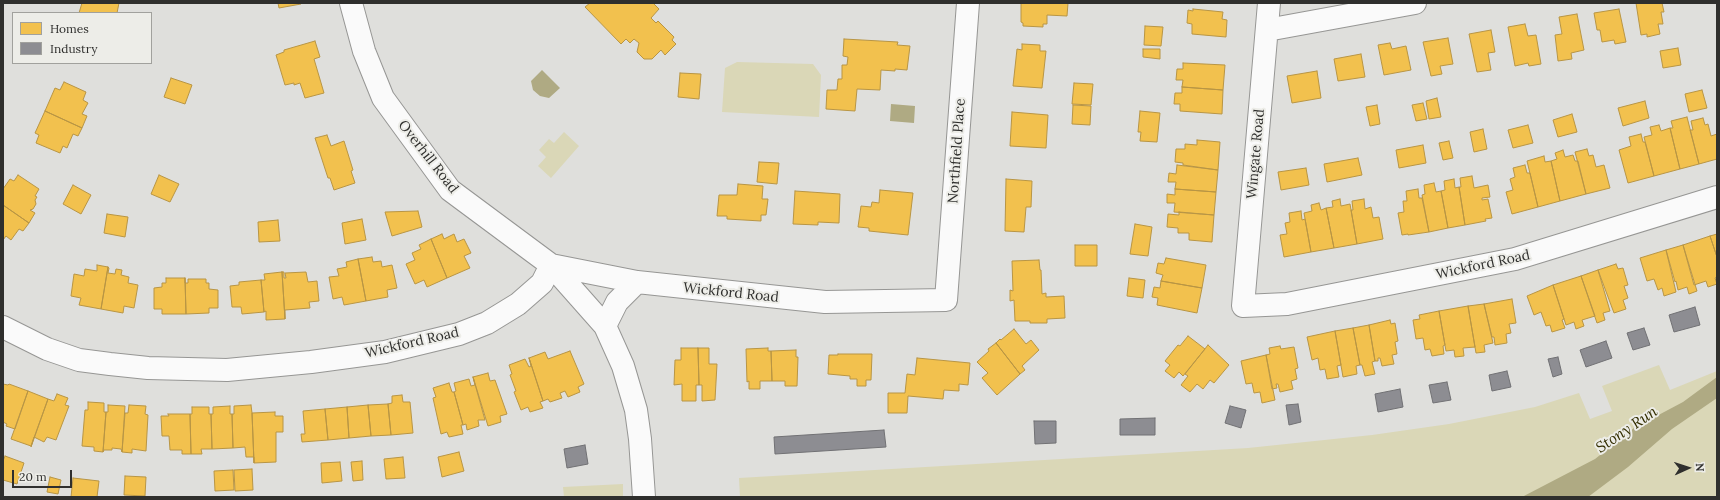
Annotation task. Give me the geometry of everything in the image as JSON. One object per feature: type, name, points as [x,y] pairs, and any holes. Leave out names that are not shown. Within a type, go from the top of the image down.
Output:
[{"type":"street","name":"Overhill Road","points":[[351,3],[364,50],[383,98],[450,190],[551,265],[605,326],[623,366],[636,410],[640,439],[644,497]]},
{"type":"street","name":"Northfield Place","points":[[946,300],[968,3]]},
{"type":"street","name":"Wingate Road","points":[[1244,306],[1269,3]]},
{"type":"street","points":[[1267,30],[1415,3]]},
{"type":"street","name":"Wickford Road","points":[[1244,306],[1287,304],[1515,259],[1717,197]]},
{"type":"street","name":"Wickford Road","points":[[3,327],[47,350],[79,360],[148,368],[226,370],[311,362],[385,352],[459,334],[487,323],[518,304],[542,283],[551,265],[637,282],[825,302],[946,300]]},
{"type":"street","points":[[605,326],[617,302],[637,282]]},
{"type":"shaded area","points":[[737,62],[813,64],[821,75],[819,117],[722,112],[725,68]]},
{"type":"shaded area","points":[[542,70],[560,88],[549,98],[540,96],[533,90],[531,81]]},
{"type":"shaded area","points":[[891,104],[915,106],[914,123],[890,121]]},
{"type":"shaded area","points":[[564,132],[579,146],[551,178],[538,166],[546,157],[539,150],[549,139],[554,143]]},
{"type":"shaded area","points":[[1659,365],[1670,390],[1717,371],[1717,497],[740,497],[739,478],[1248,448],[1372,435],[1449,424],[1535,407],[1579,393],[1590,419],[1612,411],[1602,386]]},
{"type":"shaded area","points":[[1717,377],[1717,398],[1672,429],[1628,467],[1588,497],[1522,497],[1595,459],[1634,428],[1683,402]]},
{"type":"shaded area","points":[[623,484],[623,497],[564,497],[563,487]]},
{"type":"building: Homes","points":[[82,3],[119,3],[117,12],[79,12]]},
{"type":"building: Homes","points":[[278,3],[301,3],[301,4],[279,8]]},
{"type":"building: Homes","points":[[590,3],[653,3],[659,9],[651,18],[656,23],[658,21],[674,37],[672,40],[676,44],[665,55],[661,50],[652,59],[644,59],[637,52],[639,43],[634,39],[630,43],[626,39],[621,44],[585,7]]},
{"type":"building: Homes","points":[[1021,3],[1068,3],[1067,16],[1047,15],[1047,24],[1043,24],[1043,27],[1023,26],[1023,23],[1021,22]]},
{"type":"building: Homes","points":[[1636,3],[1662,3],[1664,12],[1661,12],[1663,24],[1658,24],[1660,34],[1647,37],[1647,34],[1641,35]]},
{"type":"building: Homes","points":[[1193,9],[1223,12],[1222,19],[1227,20],[1226,37],[1192,34],[1192,24],[1187,23],[1188,10],[1193,11]]},
{"type":"building: Homes","points":[[1619,9],[1626,42],[1615,44],[1614,40],[1602,42],[1600,30],[1597,30],[1594,13]]},
{"type":"building: Homes","points":[[1577,14],[1584,50],[1571,53],[1572,59],[1558,61],[1555,35],[1562,34],[1559,17]]},
{"type":"building: Homes","points":[[1525,24],[1528,36],[1536,35],[1541,64],[1529,66],[1528,63],[1515,66],[1508,27]]},
{"type":"building: Homes","points":[[1145,26],[1163,27],[1161,46],[1144,45]]},
{"type":"building: Homes","points":[[1491,30],[1495,52],[1488,53],[1491,70],[1477,72],[1469,34]]},
{"type":"building: Homes","points":[[1448,38],[1453,64],[1440,66],[1442,74],[1431,76],[1423,42]]},
{"type":"building: Homes","points":[[844,39],[898,42],[897,45],[910,46],[907,70],[881,70],[880,90],[857,89],[855,111],[826,109],[827,90],[837,90],[838,79],[842,79],[842,65],[847,65],[848,57],[843,56]]},
{"type":"building: Homes","points":[[315,41],[320,57],[314,59],[324,93],[305,98],[300,83],[285,85],[276,55],[284,52],[284,50]]},
{"type":"building: Homes","points":[[1390,43],[1392,49],[1406,46],[1411,70],[1384,75],[1378,45]]},
{"type":"building: Homes","points":[[1022,44],[1040,45],[1040,51],[1046,51],[1042,88],[1013,86],[1017,49],[1022,50]]},
{"type":"building: Homes","points":[[1678,48],[1681,65],[1663,68],[1660,51]]},
{"type":"building: Homes","points":[[1143,49],[1160,49],[1160,59],[1143,57]]},
{"type":"building: Homes","points":[[1361,54],[1365,77],[1338,81],[1334,59]]},
{"type":"building: Homes","points":[[1183,63],[1225,65],[1223,90],[1182,87],[1183,80],[1176,80],[1177,69],[1183,69]]},
{"type":"building: Homes","points":[[1317,71],[1321,98],[1292,103],[1287,76]]},
{"type":"building: Homes","points":[[680,73],[701,74],[699,99],[678,97]]},
{"type":"building: Homes","points":[[171,78],[192,85],[185,104],[164,97]]},
{"type":"building: Homes","points":[[64,82],[86,92],[83,100],[88,103],[82,114],[87,116],[82,128],[45,111],[55,88],[60,90]]},
{"type":"building: Homes","points":[[1074,83],[1093,84],[1091,105],[1072,104]]},
{"type":"building: Homes","points":[[1182,87],[1223,90],[1222,114],[1180,111],[1180,104],[1174,104],[1175,93],[1182,93]]},
{"type":"building: Homes","points":[[1702,90],[1707,108],[1689,112],[1685,94]]},
{"type":"building: Homes","points":[[1437,98],[1441,117],[1429,119],[1426,101]]},
{"type":"building: Homes","points":[[1645,101],[1649,118],[1623,126],[1618,108]]},
{"type":"building: Homes","points":[[1423,103],[1427,119],[1416,121],[1412,105]]},
{"type":"building: Homes","points":[[1073,105],[1091,106],[1090,125],[1072,124]]},
{"type":"building: Homes","points":[[1377,105],[1380,124],[1370,126],[1366,107]]},
{"type":"building: Homes","points":[[45,111],[82,128],[78,136],[73,134],[67,148],[63,146],[60,153],[36,143],[39,135],[35,133]]},
{"type":"building: Homes","points":[[1140,111],[1160,113],[1157,142],[1140,141],[1141,132],[1138,132]]},
{"type":"building: Homes","points":[[1012,112],[1048,115],[1046,148],[1010,146]]},
{"type":"building: Homes","points":[[1572,114],[1577,132],[1558,137],[1553,120]]},
{"type":"building: Homes","points":[[1687,117],[1699,164],[1680,169],[1670,128],[1673,128],[1671,121]]},
{"type":"building: Homes","points":[[1703,118],[1705,125],[1708,124],[1711,136],[1717,134],[1717,159],[1699,164],[1690,130],[1693,130],[1691,121]]},
{"type":"building: Homes","points":[[1528,125],[1533,143],[1513,148],[1508,130]]},
{"type":"building: Homes","points":[[1659,125],[1661,131],[1670,128],[1680,169],[1654,176],[1644,137],[1652,135],[1650,127]]},
{"type":"building: Homes","points":[[1483,129],[1487,149],[1474,152],[1470,132]]},
{"type":"building: Homes","points":[[1641,134],[1643,142],[1645,142],[1654,176],[1628,183],[1619,150],[1631,146],[1629,137]]},
{"type":"building: Homes","points":[[327,135],[331,146],[344,141],[353,170],[351,171],[355,183],[334,190],[330,178],[328,178],[315,138]]},
{"type":"building: Homes","points":[[1197,140],[1220,142],[1218,170],[1183,165],[1183,163],[1175,162],[1176,149],[1185,149],[1185,144],[1197,145]]},
{"type":"building: Homes","points":[[1449,141],[1453,158],[1443,160],[1439,143]]},
{"type":"building: Homes","points":[[1423,145],[1426,163],[1399,168],[1396,150]]},
{"type":"building: Homes","points":[[1587,149],[1589,156],[1593,155],[1596,167],[1604,165],[1610,188],[1586,194],[1575,152]]},
{"type":"building: Homes","points":[[1563,150],[1565,157],[1573,155],[1575,161],[1578,161],[1586,194],[1560,201],[1551,161],[1557,159],[1555,153]]},
{"type":"building: Homes","points":[[1544,156],[1545,162],[1551,161],[1560,201],[1538,207],[1527,161]]},
{"type":"building: Homes","points":[[1358,158],[1362,175],[1327,182],[1324,164]]},
{"type":"building: Homes","points":[[759,162],[779,163],[777,184],[757,182]]},
{"type":"building: Homes","points":[[1177,165],[1218,170],[1216,192],[1175,189],[1176,182],[1168,182],[1169,173],[1176,174]]},
{"type":"building: Homes","points":[[1525,165],[1527,173],[1530,173],[1538,207],[1512,214],[1506,192],[1513,190],[1510,179],[1515,177],[1513,168]]},
{"type":"building: Homes","points":[[1306,168],[1309,185],[1281,190],[1278,172]]},
{"type":"building: Homes","points":[[18,175],[39,189],[35,196],[37,197],[35,200],[36,204],[33,209],[30,210],[35,213],[29,223],[3,205],[3,189],[10,179],[14,181]]},
{"type":"building: Homes","points":[[159,175],[179,184],[170,202],[151,194]]},
{"type":"building: Homes","points":[[1472,176],[1474,188],[1488,185],[1490,197],[1482,198],[1482,200],[1488,199],[1492,218],[1485,219],[1486,221],[1465,225],[1459,187],[1461,187],[1460,178]]},
{"type":"building: Homes","points":[[1006,179],[1032,181],[1031,207],[1026,207],[1024,232],[1005,231]]},
{"type":"building: Homes","points":[[1454,179],[1455,188],[1459,187],[1465,225],[1448,228],[1441,191],[1445,190],[1444,181]]},
{"type":"building: Homes","points":[[1434,183],[1436,192],[1441,191],[1448,228],[1429,232],[1422,195],[1425,194],[1424,185]]},
{"type":"building: Homes","points":[[738,184],[763,186],[762,199],[768,199],[766,215],[761,215],[761,221],[727,219],[727,216],[717,216],[719,195],[737,195]]},
{"type":"building: Homes","points":[[73,185],[91,195],[81,214],[63,204]]},
{"type":"building: Homes","points":[[1175,189],[1216,192],[1214,215],[1174,212],[1175,203],[1167,203],[1167,194],[1175,195]]},
{"type":"building: Homes","points":[[1418,189],[1419,198],[1422,198],[1429,232],[1402,235],[1398,213],[1404,212],[1403,201],[1407,201],[1406,191]]},
{"type":"building: Homes","points":[[880,190],[913,193],[908,235],[869,231],[869,228],[858,227],[861,206],[871,207],[872,202],[879,203]]},
{"type":"building: Homes","points":[[795,191],[840,194],[839,223],[818,222],[818,225],[793,224]]},
{"type":"building: Homes","points":[[1340,199],[1341,206],[1350,204],[1357,244],[1334,248],[1326,208],[1333,207],[1332,201]]},
{"type":"building: Homes","points":[[1364,199],[1365,209],[1371,207],[1373,218],[1379,217],[1383,239],[1357,244],[1351,210],[1353,210],[1352,201]]},
{"type":"building: Homes","points":[[1319,203],[1321,210],[1326,208],[1334,248],[1311,252],[1304,213],[1312,211],[1311,205]]},
{"type":"building: Homes","points":[[3,205],[29,223],[23,231],[19,229],[11,240],[6,236],[3,240]]},
{"type":"building: Homes","points":[[418,211],[422,227],[392,236],[385,212]]},
{"type":"building: Homes","points":[[1301,211],[1302,220],[1305,219],[1311,252],[1284,257],[1280,235],[1287,234],[1285,223],[1290,222],[1289,213]]},
{"type":"building: Homes","points":[[1179,212],[1214,215],[1212,242],[1189,240],[1189,233],[1178,233],[1178,228],[1167,227],[1168,214],[1179,215]]},
{"type":"building: Homes","points":[[107,214],[128,217],[125,237],[104,233]]},
{"type":"building: Homes","points":[[362,219],[366,240],[345,244],[342,223]]},
{"type":"building: Homes","points":[[278,220],[280,241],[259,242],[258,222]]},
{"type":"building: Homes","points":[[1135,224],[1152,227],[1148,256],[1130,254]]},
{"type":"building: Homes","points":[[442,234],[444,239],[454,234],[457,242],[464,239],[471,253],[464,256],[470,268],[447,278],[431,239]]},
{"type":"building: Homes","points":[[1717,234],[1717,257],[1710,236]]},
{"type":"building: Homes","points":[[1710,236],[1717,257],[1717,277],[1715,278],[1717,284],[1708,287],[1706,281],[1694,285],[1683,245]]},
{"type":"building: Homes","points":[[431,239],[447,278],[427,287],[424,280],[415,284],[406,264],[415,260],[412,253],[421,249],[419,245]]},
{"type":"building: Homes","points":[[1075,245],[1097,245],[1097,266],[1075,266]]},
{"type":"building: Homes","points":[[1683,245],[1697,291],[1689,294],[1687,287],[1678,290],[1666,250]]},
{"type":"building: Homes","points":[[1666,250],[1676,292],[1664,296],[1662,288],[1658,290],[1654,279],[1647,281],[1640,258]]},
{"type":"building: Homes","points":[[372,257],[373,262],[381,261],[382,267],[392,265],[397,288],[387,290],[388,297],[366,301],[358,259]]},
{"type":"building: Homes","points":[[1166,258],[1206,265],[1202,288],[1161,281],[1163,275],[1156,273],[1158,263],[1164,264]]},
{"type":"building: Homes","points":[[358,259],[366,301],[344,305],[342,297],[333,299],[329,277],[339,276],[337,269],[347,267],[346,262]]},
{"type":"building: Homes","points":[[1039,260],[1042,294],[1046,293],[1046,297],[1064,296],[1065,318],[1047,319],[1047,323],[1015,321],[1014,300],[1010,301],[1010,290],[1013,291],[1012,261]]},
{"type":"building: Homes","points":[[1616,264],[1618,269],[1623,268],[1628,285],[1624,286],[1628,298],[1623,300],[1626,309],[1614,313],[1598,270]]},
{"type":"building: Homes","points":[[97,265],[108,267],[101,309],[79,305],[81,298],[71,296],[74,274],[84,276],[85,269],[97,271]]},
{"type":"building: Homes","points":[[108,267],[108,273],[115,274],[116,269],[122,270],[121,275],[129,277],[128,283],[138,285],[134,308],[124,306],[123,313],[101,309]]},
{"type":"building: Homes","points":[[1598,270],[1610,311],[1603,313],[1605,320],[1597,323],[1581,276]]},
{"type":"building: Homes","points":[[282,272],[284,272],[284,278],[286,278],[285,273],[306,272],[308,282],[317,281],[319,301],[309,302],[310,308],[285,310],[285,319]]},
{"type":"building: Homes","points":[[282,272],[285,319],[266,320],[261,280],[265,280],[264,274]]},
{"type":"building: Homes","points":[[1581,276],[1595,316],[1582,320],[1584,326],[1576,329],[1574,322],[1566,325],[1553,285]]},
{"type":"building: Homes","points":[[166,278],[185,278],[186,314],[162,314],[162,309],[154,309],[154,288],[162,287],[162,283],[166,283]]},
{"type":"building: Homes","points":[[1129,278],[1145,280],[1143,298],[1127,296]]},
{"type":"building: Homes","points":[[188,279],[206,279],[206,283],[209,283],[209,289],[218,290],[218,308],[209,308],[209,313],[186,314],[185,283],[188,283]]},
{"type":"building: Homes","points":[[261,280],[264,312],[242,314],[241,307],[232,307],[230,286],[239,285],[239,282]]},
{"type":"building: Homes","points":[[1161,281],[1202,288],[1197,313],[1157,305],[1158,298],[1152,297],[1154,287],[1160,288]]},
{"type":"building: Homes","points":[[1553,285],[1564,319],[1562,320],[1565,328],[1552,332],[1550,325],[1546,326],[1541,312],[1534,315],[1527,296]]},
{"type":"building: Homes","points":[[1512,299],[1516,323],[1509,324],[1511,333],[1506,334],[1507,343],[1495,345],[1484,304]]},
{"type":"building: Homes","points":[[1484,304],[1493,343],[1484,345],[1485,352],[1476,353],[1468,306]]},
{"type":"building: Homes","points":[[1468,306],[1475,347],[1463,348],[1464,356],[1455,357],[1454,350],[1446,351],[1439,311]]},
{"type":"building: Homes","points":[[1439,311],[1445,345],[1443,346],[1444,354],[1432,356],[1430,349],[1425,350],[1423,338],[1416,339],[1413,320],[1420,319],[1419,315]]},
{"type":"building: Homes","points":[[1390,320],[1391,324],[1395,323],[1398,341],[1395,342],[1397,354],[1392,355],[1394,364],[1382,366],[1380,358],[1378,358],[1378,361],[1375,361],[1369,325]]},
{"type":"building: Homes","points":[[1369,325],[1375,361],[1372,362],[1375,374],[1365,376],[1362,365],[1360,365],[1353,328]]},
{"type":"building: Homes","points":[[1353,328],[1360,365],[1356,366],[1357,374],[1343,377],[1335,331]]},
{"type":"building: Homes","points":[[1014,329],[1026,344],[1031,340],[1039,350],[1022,366],[1025,370],[1020,374],[996,343]]},
{"type":"building: Homes","points":[[1335,331],[1341,365],[1337,366],[1339,377],[1327,379],[1325,369],[1320,370],[1318,358],[1312,360],[1307,337]]},
{"type":"building: Homes","points":[[1188,336],[1205,349],[1183,376],[1179,372],[1174,378],[1165,371],[1170,365],[1165,361],[1178,345],[1180,346]]},
{"type":"building: Homes","points":[[996,343],[1020,374],[997,395],[982,378],[988,373],[977,362],[989,351],[988,349]]},
{"type":"building: Homes","points":[[1208,345],[1229,365],[1214,383],[1210,380],[1203,389],[1197,384],[1190,392],[1181,385],[1188,376],[1185,374]]},
{"type":"building: Homes","points":[[1280,346],[1281,349],[1294,347],[1298,368],[1295,369],[1297,379],[1291,381],[1293,389],[1280,392],[1278,384],[1276,384],[1277,388],[1272,389],[1266,355],[1270,354],[1269,348]]},
{"type":"building: Homes","points":[[681,348],[698,348],[699,385],[696,385],[696,401],[682,401],[682,384],[674,385],[675,360],[681,360]]},
{"type":"building: Homes","points":[[698,348],[709,348],[709,364],[717,364],[715,400],[702,401],[702,385],[699,385]]},
{"type":"building: Homes","points":[[768,348],[768,351],[771,351],[772,381],[760,381],[760,389],[749,389],[749,381],[747,382],[746,349]]},
{"type":"building: Homes","points":[[796,350],[796,357],[798,357],[797,386],[785,386],[785,381],[772,381],[771,351]]},
{"type":"building: Homes","points":[[570,351],[584,384],[578,387],[580,392],[568,397],[565,391],[560,393],[562,398],[550,402],[548,399],[543,401],[529,358],[545,352],[548,359]]},
{"type":"building: Homes","points":[[872,354],[871,380],[866,380],[866,386],[857,386],[857,379],[850,379],[850,376],[828,374],[829,355]]},
{"type":"building: Homes","points":[[1266,355],[1275,400],[1262,403],[1260,392],[1254,393],[1252,383],[1246,384],[1241,361]]},
{"type":"building: Homes","points":[[529,358],[543,401],[540,402],[543,408],[530,412],[528,407],[521,410],[514,392],[516,391],[510,375],[512,374],[509,365],[525,359],[529,367],[531,366]]},
{"type":"building: Homes","points":[[917,358],[970,363],[968,385],[959,384],[959,391],[944,390],[943,399],[908,396],[907,413],[888,413],[888,393],[905,393],[907,374],[915,375]]},
{"type":"building: Homes","points":[[488,373],[490,381],[495,380],[507,414],[500,416],[501,422],[488,426],[473,377]]},
{"type":"building: Homes","points":[[473,377],[485,420],[478,420],[479,426],[467,430],[466,424],[463,425],[454,392],[456,391],[454,383],[469,379],[471,386],[475,385]]},
{"type":"building: Homes","points":[[449,383],[452,392],[454,392],[463,425],[461,425],[463,434],[449,437],[447,432],[441,434],[433,398],[436,397],[433,388]]},
{"type":"building: Homes","points":[[3,384],[9,384],[28,391],[15,429],[6,426],[7,424],[3,422]]},
{"type":"building: Homes","points":[[28,391],[48,399],[31,446],[11,439]]},
{"type":"building: Homes","points":[[57,394],[68,398],[65,405],[69,406],[56,440],[47,437],[44,442],[34,437],[48,399],[54,401]]},
{"type":"building: Homes","points":[[402,395],[403,402],[410,402],[413,433],[391,435],[388,404],[392,403],[392,396]]},
{"type":"building: Homes","points":[[88,402],[104,403],[104,412],[106,412],[103,452],[94,451],[94,447],[82,446],[85,410],[88,410]]},
{"type":"building: Homes","points":[[388,404],[391,435],[371,436],[368,405]]},
{"type":"building: Homes","points":[[108,405],[125,406],[122,452],[121,449],[112,448],[112,450],[104,450],[103,452],[106,412],[108,412]]},
{"type":"building: Homes","points":[[129,405],[146,406],[145,414],[148,415],[146,451],[132,449],[132,453],[122,452],[125,413],[128,413]]},
{"type":"building: Homes","points":[[251,405],[254,457],[246,457],[245,447],[233,448],[232,414],[234,414],[234,406]]},
{"type":"building: Homes","points":[[368,405],[371,436],[349,438],[347,407]]},
{"type":"building: Homes","points":[[230,406],[230,414],[232,414],[233,448],[212,449],[211,414],[213,414],[213,407]]},
{"type":"building: Homes","points":[[192,407],[209,407],[209,414],[211,414],[212,449],[201,449],[202,454],[191,454],[190,414],[192,414]]},
{"type":"building: Homes","points":[[347,407],[349,438],[328,440],[325,409]]},
{"type":"building: Homes","points":[[325,409],[328,440],[302,442],[301,434],[305,434],[303,411]]},
{"type":"building: Homes","points":[[275,412],[275,416],[283,416],[283,432],[276,432],[276,462],[254,463],[252,413]]},
{"type":"building: Homes","points":[[168,414],[190,414],[191,454],[182,454],[182,450],[170,450],[169,436],[162,436],[161,416],[169,416]]},
{"type":"building: Homes","points":[[459,452],[464,471],[442,477],[438,457]]},
{"type":"building: Homes","points":[[5,456],[24,463],[17,484],[3,480],[3,461]]},
{"type":"building: Homes","points":[[403,457],[405,478],[386,479],[384,459]]},
{"type":"building: Homes","points":[[362,461],[363,480],[353,481],[351,462]]},
{"type":"building: Homes","points":[[340,462],[342,481],[322,483],[321,463]]},
{"type":"building: Homes","points":[[252,469],[253,490],[235,491],[234,470]]},
{"type":"building: Homes","points":[[233,470],[234,490],[215,491],[214,471]]},
{"type":"building: Homes","points":[[125,476],[146,477],[145,496],[124,495]]},
{"type":"building: Homes","points":[[50,477],[61,480],[58,494],[47,492]]},
{"type":"building: Homes","points":[[73,478],[99,481],[97,497],[71,497]]},
{"type":"building: Industry","points":[[1695,307],[1700,325],[1674,332],[1669,315]]},
{"type":"building: Industry","points":[[1644,328],[1650,345],[1633,350],[1627,333]]},
{"type":"building: Industry","points":[[1606,341],[1612,358],[1586,367],[1580,350]]},
{"type":"building: Industry","points":[[1558,357],[1562,374],[1553,377],[1548,359]]},
{"type":"building: Industry","points":[[1507,371],[1511,387],[1492,391],[1489,375]]},
{"type":"building: Industry","points":[[1447,382],[1451,400],[1433,403],[1429,385]]},
{"type":"building: Industry","points":[[1400,389],[1403,407],[1378,412],[1375,394]]},
{"type":"building: Industry","points":[[1298,404],[1301,422],[1289,425],[1286,405]]},
{"type":"building: Industry","points":[[1230,406],[1246,410],[1241,428],[1225,423]]},
{"type":"building: Industry","points":[[1155,418],[1155,435],[1120,435],[1120,419]]},
{"type":"building: Industry","points":[[1034,421],[1056,421],[1056,443],[1035,444]]},
{"type":"building: Industry","points":[[884,430],[886,447],[775,454],[774,437]]},
{"type":"building: Industry","points":[[585,445],[588,464],[567,468],[564,449]]},
{"type":"water label","name":"Stony Run","points":[[1627,430]]}]
